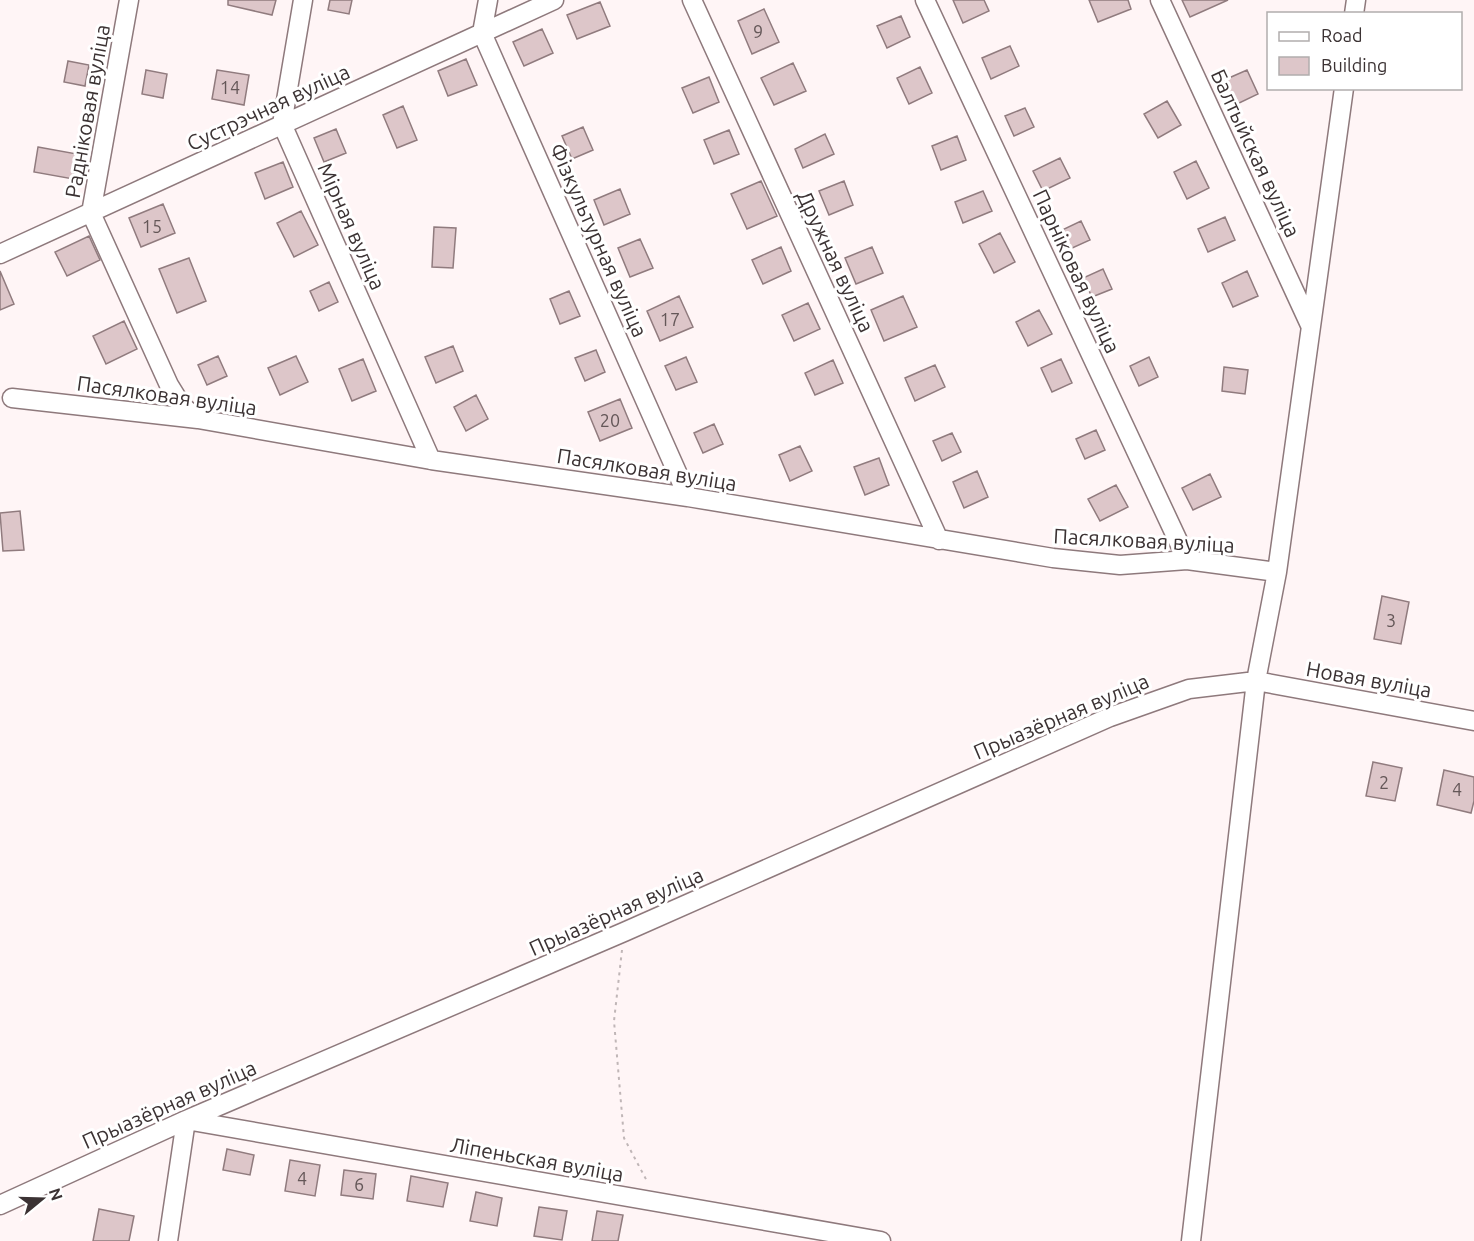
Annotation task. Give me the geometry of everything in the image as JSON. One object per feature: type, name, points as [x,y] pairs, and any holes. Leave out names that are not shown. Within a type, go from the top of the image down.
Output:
[{"type":"street","name":"Радніковая вуліца","points":[[129,0],[92,213],[169,385],[182,406],[198,419]]},
{"type":"street","points":[[282,124],[303,0]]},
{"type":"street","points":[[482,33],[488,0]]},
{"type":"street","name":"Сустрэчная вуліца","points":[[0,254],[554,0]]},
{"type":"street","name":"Дружная вуліца","points":[[692,0],[939,540]]},
{"type":"street","name":"Парніковая вуліца","points":[[925,0],[1187,560]]},
{"type":"street","name":"Балтыйская вуліца","points":[[1160,0],[1310,325]]},
{"type":"street","name":"Фізкультурная вуліца","points":[[482,33],[688,497]]},
{"type":"street","points":[[1191,1241],[1256,681],[1276,572],[1344,90]]},
{"type":"street","name":"Мірная вуліца","points":[[282,124],[431,460]]},
{"type":"street","name":"Пасялковая вуліца","points":[[12,398],[198,419],[431,460],[688,497],[1053,558],[1120,565],[1187,560],[1276,572]]},
{"type":"street","name":"Новая вуліца","points":[[1256,681],[1474,721]]},
{"type":"street","name":"Прыазёрная вуліца","points":[[0,1205],[186,1120],[624,932],[1110,717],[1189,688],[1256,681]]},
{"type":"street","points":[[168,1241],[186,1120]]},
{"type":"street","name":"Ліпеньская вуліца","points":[[186,1120],[881,1241]]},
{"type":"path","points":[[624,932],[614,1021],[624,1138],[660,1204]]},
{"type":"building","points":[[228,0],[276,0],[272,15],[228,5]]},
{"type":"building","points":[[330,0],[352,0],[349,14],[328,10]]},
{"type":"building","points":[[953,0],[984,0],[989,11],[963,23]]},
{"type":"building","points":[[1089,0],[1128,0],[1131,9],[1098,22]]},
{"type":"building","points":[[1182,0],[1228,0],[1190,17]]},
{"type":"building","points":[[600,2],[610,26],[577,39],[567,15]]},
{"type":"building","points":[[764,9],[779,42],[752,54],[738,21]]},
{"type":"building","points":[[901,16],[910,37],[887,48],[877,26]]},
{"type":"building","points":[[542,29],[553,53],[524,66],[513,42]]},
{"type":"building","points":[[1010,46],[1019,66],[991,79],[982,58]]},
{"type":"building","points":[[466,59],[477,85],[448,96],[438,71]]},
{"type":"building","points":[[68,61],[89,65],[85,86],[64,82]]},
{"type":"building","points":[[793,63],[806,91],[774,105],[761,78]]},
{"type":"building","points":[[920,67],[932,93],[909,104],[897,78]]},
{"type":"building","points":[[146,70],[167,74],[163,98],[142,94]]},
{"type":"building","points":[[217,70],[249,75],[244,105],[212,99]]},
{"type":"building","points":[[1247,70],[1258,94],[1233,106],[1222,81]]},
{"type":"building","points":[[709,77],[719,102],[693,113],[682,88]]},
{"type":"building","points":[[1167,101],[1181,125],[1158,138],[1144,114]]},
{"type":"building","points":[[403,106],[417,140],[397,148],[383,115]]},
{"type":"building","points":[[1025,108],[1034,127],[1014,136],[1005,116]]},
{"type":"building","points":[[583,127],[593,150],[572,159],[562,136]]},
{"type":"building","points":[[336,129],[346,153],[324,162],[314,138]]},
{"type":"building","points":[[729,130],[739,154],[714,164],[704,140]]},
{"type":"building","points":[[825,134],[834,154],[803,168],[795,149]]},
{"type":"building","points":[[957,136],[966,160],[941,170],[932,146]]},
{"type":"building","points":[[38,147],[77,154],[73,179],[34,172]]},
{"type":"building","points":[[1060,158],[1070,178],[1043,191],[1033,171]]},
{"type":"building","points":[[1196,161],[1209,188],[1187,199],[1174,172]]},
{"type":"building","points":[[283,162],[293,187],[265,199],[255,173]]},
{"type":"building","points":[[761,181],[777,216],[747,229],[731,194]]},
{"type":"building","points":[[844,181],[853,205],[829,215],[819,191]]},
{"type":"building","points":[[620,189],[630,214],[604,225],[594,200]]},
{"type":"building","points":[[983,191],[992,211],[963,223],[955,202]]},
{"type":"building","points":[[163,204],[175,233],[141,247],[129,218]]},
{"type":"building","points":[[301,211],[318,245],[294,257],[277,223]]},
{"type":"building","points":[[1225,217],[1235,240],[1208,252],[1198,229]]},
{"type":"building","points":[[1081,221],[1090,240],[1070,249],[1062,230]]},
{"type":"building","points":[[434,227],[456,228],[453,268],[432,267]]},
{"type":"building","points":[[1000,233],[1015,262],[994,273],[979,244]]},
{"type":"building","points":[[89,236],[100,260],[67,276],[55,252]]},
{"type":"building","points":[[640,239],[653,268],[630,277],[618,248]]},
{"type":"building","points":[[781,247],[791,271],[763,284],[752,260]]},
{"type":"building","points":[[872,247],[883,273],[856,284],[845,258]]},
{"type":"building","points":[[189,258],[206,301],[177,313],[159,269]]},
{"type":"building","points":[[1103,269],[1112,289],[1092,297],[1083,278]]},
{"type":"building","points":[[0,271],[14,304],[0,310]]},
{"type":"building","points":[[1247,271],[1258,296],[1233,307],[1222,283]]},
{"type":"building","points":[[329,282],[338,302],[319,311],[310,291]]},
{"type":"building","points":[[569,291],[580,316],[560,324],[550,299]]},
{"type":"building","points":[[679,296],[693,327],[660,341],[647,311]]},
{"type":"building","points":[[903,296],[917,327],[884,341],[871,310]]},
{"type":"building","points":[[808,303],[820,329],[794,341],[782,315]]},
{"type":"building","points":[[1039,310],[1052,334],[1028,346],[1016,322]]},
{"type":"building","points":[[124,321],[137,349],[106,364],[93,336]]},
{"type":"building","points":[[453,346],[463,371],[436,383],[425,357]]},
{"type":"building","points":[[596,350],[605,372],[585,381],[575,358]]},
{"type":"building","points":[[218,356],[227,376],[207,385],[198,365]]},
{"type":"building","points":[[296,356],[308,382],[280,395],[268,368]]},
{"type":"building","points":[[686,357],[697,382],[676,390],[665,366]]},
{"type":"building","points":[[1149,357],[1158,377],[1139,386],[1130,366]]},
{"type":"building","points":[[363,359],[376,391],[352,401],[339,369]]},
{"type":"building","points":[[1061,359],[1072,383],[1052,392],[1041,368]]},
{"type":"building","points":[[833,360],[843,383],[815,395],[805,373]]},
{"type":"building","points":[[935,365],[945,387],[915,401],[905,378]]},
{"type":"building","points":[[1224,367],[1248,370],[1245,394],[1222,391]]},
{"type":"building","points":[[476,395],[488,419],[466,431],[454,407]]},
{"type":"building","points":[[620,399],[632,428],[600,441],[588,412]]},
{"type":"building","points":[[714,424],[723,444],[703,453],[694,433]]},
{"type":"building","points":[[1096,430],[1105,450],[1085,459],[1076,439]]},
{"type":"building","points":[[952,433],[961,452],[942,461],[933,441]]},
{"type":"building","points":[[800,446],[812,471],[790,481],[779,455]]},
{"type":"building","points":[[879,458],[889,485],[865,495],[854,467]]},
{"type":"building","points":[[977,471],[988,497],[964,508],[953,482]]},
{"type":"building","points":[[1210,474],[1221,497],[1193,510],[1182,488]]},
{"type":"building","points":[[1116,485],[1128,507],[1100,521],[1088,499]]},
{"type":"building","points":[[20,511],[24,550],[3,551],[0,513]]},
{"type":"building","points":[[1382,596],[1409,602],[1401,644],[1374,639]]},
{"type":"building","points":[[1373,762],[1402,768],[1395,801],[1366,796]]},
{"type":"building","points":[[1444,770],[1474,777],[1474,801],[1471,813],[1437,805]]},
{"type":"building","points":[[227,1149],[254,1155],[250,1175],[223,1170]]},
{"type":"building","points":[[290,1160],[320,1165],[315,1196],[285,1191]]},
{"type":"building","points":[[344,1170],[376,1174],[373,1199],[341,1195]]},
{"type":"building","points":[[411,1176],[448,1183],[443,1207],[407,1201]]},
{"type":"building","points":[[476,1192],[502,1198],[497,1226],[470,1221]]},
{"type":"building","points":[[539,1207],[567,1211],[562,1240],[534,1236]]},
{"type":"building","points":[[99,1209],[134,1216],[129,1241],[93,1241]]},
{"type":"building","points":[[597,1211],[623,1215],[618,1241],[592,1241]]}]
